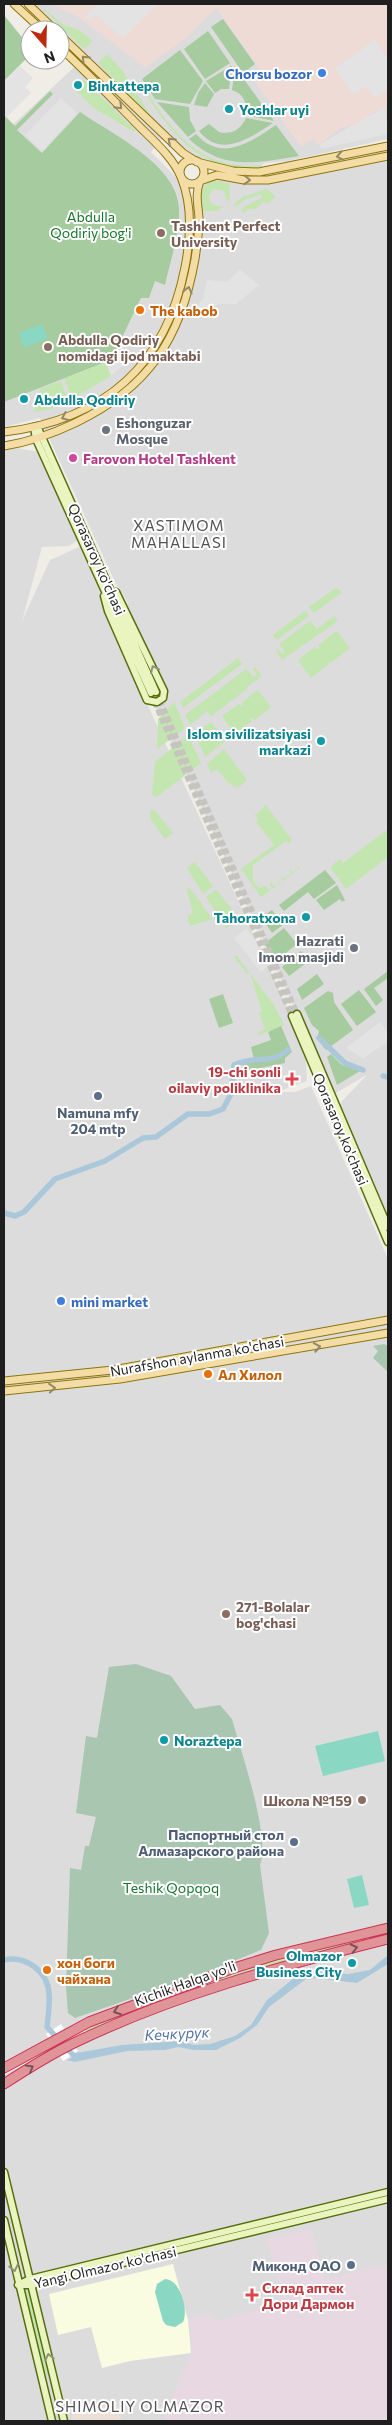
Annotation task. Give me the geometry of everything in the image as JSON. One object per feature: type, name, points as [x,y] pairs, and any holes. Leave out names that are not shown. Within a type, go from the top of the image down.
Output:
[{"type":"highway","name":"Kichik Halqa yo'li","points":[[4,2068],[66,2032],[231,1969],[276,1955],[388,1928]]},
{"type":"highway","name":"Kichik Halqa yo'li","points":[[4,2084],[73,2043],[141,2013],[238,1979],[388,1939]]},
{"type":"main road","points":[[14,4],[31,20]]},
{"type":"main road","points":[[28,4],[45,20]]},
{"type":"main road","points":[[4,446],[40,438],[88,416],[119,398],[142,379],[164,350],[180,316],[192,273],[198,226],[196,194],[203,171],[197,162],[158,129],[70,44]]},
{"type":"main road","points":[[70,57],[158,145],[181,176],[190,184],[214,176],[244,180],[268,180],[388,156]]},
{"type":"main road","points":[[4,432],[36,427],[76,412],[114,390],[140,368],[162,337],[177,298],[189,242],[189,209],[181,176],[181,169],[184,164],[190,161],[233,170],[259,172],[388,146]]},
{"type":"main road","name":"Qorasaroy ko'chasi","points":[[36,427],[153,692]]},
{"type":"main road","points":[[103,577],[123,603],[164,691],[162,698],[157,702],[147,700],[108,611],[103,577]]},
{"type":"main road","name":"Qorasaroy ko'chasi","points":[[388,1227],[294,1015],[388,1242]]},
{"type":"main road","name":"Nurafshon aylanma ko'chasi","points":[[4,1381],[113,1370],[228,1351],[388,1320]]},
{"type":"main road","name":"Nurafshon aylanma ko'chasi","points":[[4,1391],[101,1382],[230,1362],[388,1333]]},
{"type":"main road","points":[[228,1351],[225,1357],[230,1362]]},
{"type":"main road","points":[[23,1380],[26,1385],[24,1390]]},
{"type":"main road","points":[[4,2172],[64,2421]]},
{"type":"main road","name":"Yangi Olmazor ko'chasi","points":[[31,2282],[388,2192]]},
{"type":"main road","name":"Yangi Olmazor ko'chasi","points":[[18,2285],[388,2199]]},
{"type":"main road","points":[[4,2220],[52,2421]]},
{"type":"main road","points":[[42,2381],[54,2378]]},
{"type":"shaded area","name":"XASTIMOM MAHALLASI","points":[[34,4],[388,4],[388,139],[288,161],[265,163],[251,172],[269,184],[388,161],[388,1217],[340,1106],[342,1101],[367,1075],[334,1094],[138,670],[127,601],[115,582],[40,418],[4,427],[4,133],[86,56],[70,40],[70,20],[50,20]],"holes":[[[166,134],[206,164],[248,173],[213,180],[203,185],[199,192],[198,211],[177,178],[151,152]]]},
{"type":"shaded area","name":"Chorsu bozor","points":[[55,4],[388,4],[388,109],[375,111],[358,124],[341,128],[318,145],[313,139],[301,147],[251,76],[260,69],[216,8],[181,42],[145,67],[77,16],[60,9]]},
{"type":"shaded area","points":[[98,4],[157,4],[123,38],[96,15],[89,21],[85,16]]},
{"type":"shaded area","points":[[375,40],[388,60],[388,89],[375,98],[366,86],[354,95],[335,68]]},
{"type":"shaded area","points":[[20,66],[20,70],[24,70],[33,78],[25,87],[31,93],[7,117],[4,114],[4,82]]},
{"type":"shaded area","points":[[61,98],[77,113],[42,151],[25,135]]},
{"type":"shaded area","points":[[385,107],[388,134],[321,149],[320,144]]},
{"type":"shaded area","points":[[240,269],[259,285],[236,304],[220,304],[198,311],[198,304],[203,300],[207,280],[227,282]]},
{"type":"shaded area","points":[[118,349],[130,359],[111,376],[104,357]]},
{"type":"shaded area","points":[[4,446],[39,452],[78,540],[69,546],[42,547],[22,621],[50,560],[83,545],[96,574],[104,607],[305,1046],[307,1081],[277,1092],[295,1092],[311,1086],[388,1259],[388,1927],[295,1951],[111,2013],[4,2070]]},
{"type":"shaded area","points":[[246,929],[273,963],[261,972],[234,938]]},
{"type":"shaded area","points":[[334,939],[348,957],[337,965],[323,947]]},
{"type":"shaded area","points":[[380,1022],[388,1033],[388,1042],[363,1058],[346,1048]]},
{"type":"shaded area","points":[[388,1939],[388,2421],[4,2421],[4,2075],[132,2011],[252,1969],[346,1945]]},
{"type":"shaded area","points":[[311,2229],[325,2279],[388,2265],[388,2421],[165,2421],[164,2416],[192,2352],[189,2318],[212,2314],[215,2322],[284,2302],[267,2239]]},
{"type":"shaded area","points":[[173,2264],[188,2320],[191,2353],[130,2361],[102,2368],[91,2327],[58,2335],[49,2294]]},
{"type":"shaded area","points":[[116,2402],[122,2421],[73,2421],[71,2414]]},
{"type":"green space","points":[[39,5],[58,20],[54,20]]},
{"type":"green space","points":[[4,15],[20,35],[20,65],[4,81]]},
{"type":"green space","points":[[223,19],[255,64],[243,73],[211,27]]},
{"type":"green space","points":[[70,27],[79,30],[93,41],[85,49],[70,36]]},
{"type":"green space","points":[[208,31],[230,63],[205,79],[184,49]]},
{"type":"green space","points":[[180,50],[203,81],[190,104],[155,99],[142,79]]},
{"type":"green space","points":[[107,54],[122,70],[153,119],[98,63]]},
{"type":"green space","points":[[231,66],[229,89],[221,89],[215,93],[206,81]]},
{"type":"green space","points":[[235,67],[274,121],[246,115],[244,100],[232,90]]},
{"type":"green space","points":[[81,80],[85,81],[135,130],[134,132],[94,108],[73,88]]},
{"type":"green space","points":[[139,80],[175,130],[203,154],[220,161],[239,165],[262,165],[262,167],[240,168],[221,164],[203,157],[174,132],[149,99],[138,82]]},
{"type":"green space","points":[[205,83],[214,94],[207,107],[194,105],[198,93]]},
{"type":"green space","name":"Abdulla Qodiriy bog'i","points":[[50,91],[53,94],[17,130],[42,153],[80,112],[141,152],[168,178],[176,193],[179,209],[178,228],[165,285],[155,281],[149,298],[141,298],[116,350],[103,357],[105,362],[4,402],[4,115],[15,126]]},
{"type":"green space","points":[[157,102],[189,107],[190,120],[196,131],[188,137]]},
{"type":"green space","points":[[246,118],[273,123],[245,140],[226,145],[217,144],[199,131],[209,124],[219,132],[232,132],[241,126]]},
{"type":"green space","points":[[276,125],[299,156],[255,162],[228,160],[202,149],[189,139],[196,134],[206,143],[216,147],[236,147],[256,138]]},
{"type":"green space","points":[[213,180],[229,183],[230,198],[227,202],[224,191],[214,189],[209,195],[210,201],[223,207],[216,211],[203,211],[202,189]]},
{"type":"green space","points":[[267,189],[276,197],[267,204],[263,201],[256,209],[249,209],[243,213],[241,211],[245,206],[263,197],[261,194],[244,200],[236,207],[233,205],[242,197]]},
{"type":"green space","points":[[42,324],[48,338],[24,348],[19,333]]},
{"type":"green space","points":[[106,362],[111,376],[72,399],[64,378]]},
{"type":"green space","points":[[61,381],[68,401],[51,409],[34,412],[38,397],[42,395],[39,389]]},
{"type":"green space","points":[[336,588],[342,592],[314,613],[309,607]]},
{"type":"green space","points":[[305,611],[309,616],[277,640],[273,635]]},
{"type":"green space","points":[[334,616],[338,621],[282,660],[276,651],[278,649],[282,654],[285,652],[279,644],[310,621],[317,629]]},
{"type":"green space","points":[[337,631],[350,648],[331,663],[329,661],[328,665],[311,678],[298,660],[315,647],[317,649],[320,648],[318,645]]},
{"type":"green space","points":[[238,658],[242,664],[183,708],[180,702]]},
{"type":"green space","points":[[255,667],[262,676],[211,716],[207,711],[190,725],[185,715],[246,669],[254,677],[257,674],[253,669]]},
{"type":"green space","points":[[258,690],[271,707],[255,720],[252,718],[252,721],[235,734],[222,716],[239,704],[241,706],[242,702]]},
{"type":"green space","points":[[174,702],[185,728],[157,749],[158,719]]},
{"type":"green space","points":[[211,722],[226,741],[205,757],[195,734]]},
{"type":"green space","points":[[188,735],[201,763],[157,797],[152,795],[155,762]]},
{"type":"green space","points":[[224,749],[247,780],[239,787],[235,786],[238,792],[217,769],[211,773],[207,764]]},
{"type":"green space","points":[[266,805],[292,840],[289,843],[286,841],[253,865],[255,883],[259,888],[266,886],[269,890],[272,888],[269,884],[271,882],[274,886],[282,881],[281,875],[283,879],[291,874],[290,869],[293,872],[298,869],[296,865],[300,868],[261,897],[241,869],[274,845],[256,822],[258,820],[252,810],[256,815]]},
{"type":"green space","points":[[154,809],[173,833],[165,839],[151,820],[150,812]]},
{"type":"green space","points":[[388,829],[388,857],[346,889],[330,867],[340,859],[343,863]]},
{"type":"green space","points":[[195,862],[213,886],[203,894],[187,868]]},
{"type":"green space","points":[[325,870],[336,883],[314,899],[308,892],[284,911],[279,905]]},
{"type":"green space","points":[[337,885],[345,900],[342,902],[340,899],[324,910],[316,900]]},
{"type":"green space","points":[[186,886],[194,893],[212,919],[190,926],[187,916],[193,913]]},
{"type":"green space","points":[[216,889],[239,919],[226,928],[206,897]]},
{"type":"green space","points":[[272,910],[283,925],[272,933],[261,917]]},
{"type":"green space","points":[[284,928],[297,944],[277,960],[264,944]]},
{"type":"green space","points":[[301,951],[309,961],[289,976],[282,967]]},
{"type":"green space","points":[[236,955],[250,973],[247,974],[234,957]]},
{"type":"green space","points":[[388,971],[388,978],[374,988],[383,1000],[376,1006],[364,989]]},
{"type":"green space","points":[[250,974],[274,1005],[284,1025],[259,1035],[258,1032],[265,1029],[259,1013],[262,1012]]},
{"type":"green space","points":[[317,974],[324,984],[302,1000],[297,989]]},
{"type":"green space","points":[[359,990],[376,1012],[357,1026],[341,1004]]},
{"type":"green space","points":[[328,991],[333,993],[334,1002],[353,1030],[326,1050],[317,1039],[319,1031],[312,1025],[304,1008]]},
{"type":"green space","points":[[223,994],[233,1023],[219,1028],[209,999]]},
{"type":"green space","points":[[281,1026],[292,1052],[285,1058],[285,1063],[245,1071],[242,1064],[254,1059],[251,1047],[271,1040],[268,1032]]},
{"type":"green space","points":[[331,1054],[342,1065],[360,1071],[337,1085],[327,1057]]},
{"type":"green space","points":[[384,1344],[388,1346],[388,1372],[373,1358],[378,1351],[373,1346]]},
{"type":"green space","name":"Teshik Qopqoq","points":[[136,1664],[171,1676],[195,1709],[220,1705],[232,1719],[254,1794],[262,1835],[260,1865],[269,1933],[261,1950],[199,1975],[75,2018],[68,2013],[66,1987],[70,1868],[81,1870],[85,1846],[89,1846],[96,1817],[76,1813],[86,1736],[97,1738],[109,1667]]},
{"type":"green space","points":[[378,1731],[385,1761],[323,1776],[315,1746]]},
{"type":"green space","points":[[362,1875],[369,1905],[354,1908],[347,1879]]},
{"type":"green space","points":[[388,1932],[388,1936],[245,1972],[126,2015],[87,2032],[86,2029],[124,2012],[246,1968]]},
{"type":"green space","points":[[165,2279],[170,2280],[179,2289],[184,2303],[185,2317],[183,2322],[175,2327],[166,2325],[163,2321],[155,2292],[157,2284]]},
{"type":"green space","points":[[25,2289],[29,2291],[48,2374],[46,2376],[44,2375]]},
{"type":"water","points":[[388,1955],[388,1964],[357,1983],[317,1978],[306,1979],[269,2007],[257,2025],[240,2038],[216,2050],[194,2050],[178,2047],[165,2050],[127,2051],[75,2062],[67,2060],[82,2052],[122,2045],[180,2041],[194,2045],[210,2044],[235,2036],[251,2025],[267,2000],[299,1974],[320,1972],[348,1974],[370,1970]]},
{"type":"pier","points":[[61,2024],[78,2051],[63,2061],[46,2034]]},
{"type":"waterway","points":[[319,1038],[345,1063],[363,1070]]},
{"type":"waterway","points":[[4,1213],[15,1216],[24,1212],[55,1179],[105,1161],[143,1138],[156,1137],[188,1114],[209,1114],[223,1109],[231,1094],[234,1065],[249,1060],[275,1058],[288,1050]]},
{"type":"waterway","points":[[383,1076],[388,1077]]},
{"type":"waterway","name":"Кечкурук","points":[[4,1960],[12,1959],[27,1962],[40,1972],[48,1986],[47,2027],[74,2056],[80,2055]]},
{"type":"tunnel","points":[[156,692],[297,1014]]},
{"type":"tunnel","points":[[151,693],[292,1016]]},
{"type":"place","name":"Chorsu bozor","points":[[322,73]]},
{"type":"place","name":"Binkattepa","points":[[78,85]]},
{"type":"place","name":"Yoshlar uyi","points":[[229,109]]},
{"type":"place","name":"Tashkent Perfect University","points":[[161,233]]},
{"type":"place","name":"The kabob","points":[[140,310]]},
{"type":"place","name":"Abdulla Qodiriy nomidagi ijod maktabi","points":[[48,347]]},
{"type":"place","name":"Abdulla Qodiriy","points":[[24,399]]},
{"type":"place","name":"Eshonguzar Mosque","points":[[106,430]]},
{"type":"place","name":"Farovon Hotel Tashkent","points":[[73,458]]},
{"type":"place","name":"Islom sivilizatsiyasi markazi","points":[[321,741]]},
{"type":"place","name":"Tahoratxona","points":[[306,917]]},
{"type":"place","name":"Hazrati Imom masjidi","points":[[354,948]]},
{"type":"place","name":"19-chi sonli oilaviy poliklinika","points":[[292,1079]]},
{"type":"place","name":"Namuna mfy 204 mtp","points":[[98,1096]]},
{"type":"place","name":"mini market","points":[[61,1301]]},
{"type":"place","name":"Ал Хилол","points":[[208,1374]]},
{"type":"place","name":"271-Bolalar bog'chasi","points":[[226,1614]]},
{"type":"place","name":"Noraztepa","points":[[164,1740]]},
{"type":"place","name":"Школа №159","points":[[362,1800]]},
{"type":"place","name":"Паспортный стол Алмазарского района","points":[[294,1842]]},
{"type":"place","name":"Olmazor Business City","points":[[352,1963]]},
{"type":"place","name":"хон боги чайхана","points":[[47,1970]]},
{"type":"place","name":"Миконд ОАО","points":[[351,2265]]},
{"type":"place","name":"Склад аптек Дори Дармон","points":[[252,2295]]},
{"type":"district","name":"XASTIMOM MAHALLASI","points":[[179,534]]},
{"type":"district","name":"SHIMOLIY OLMAZOR","points":[[140,2406]]}]
